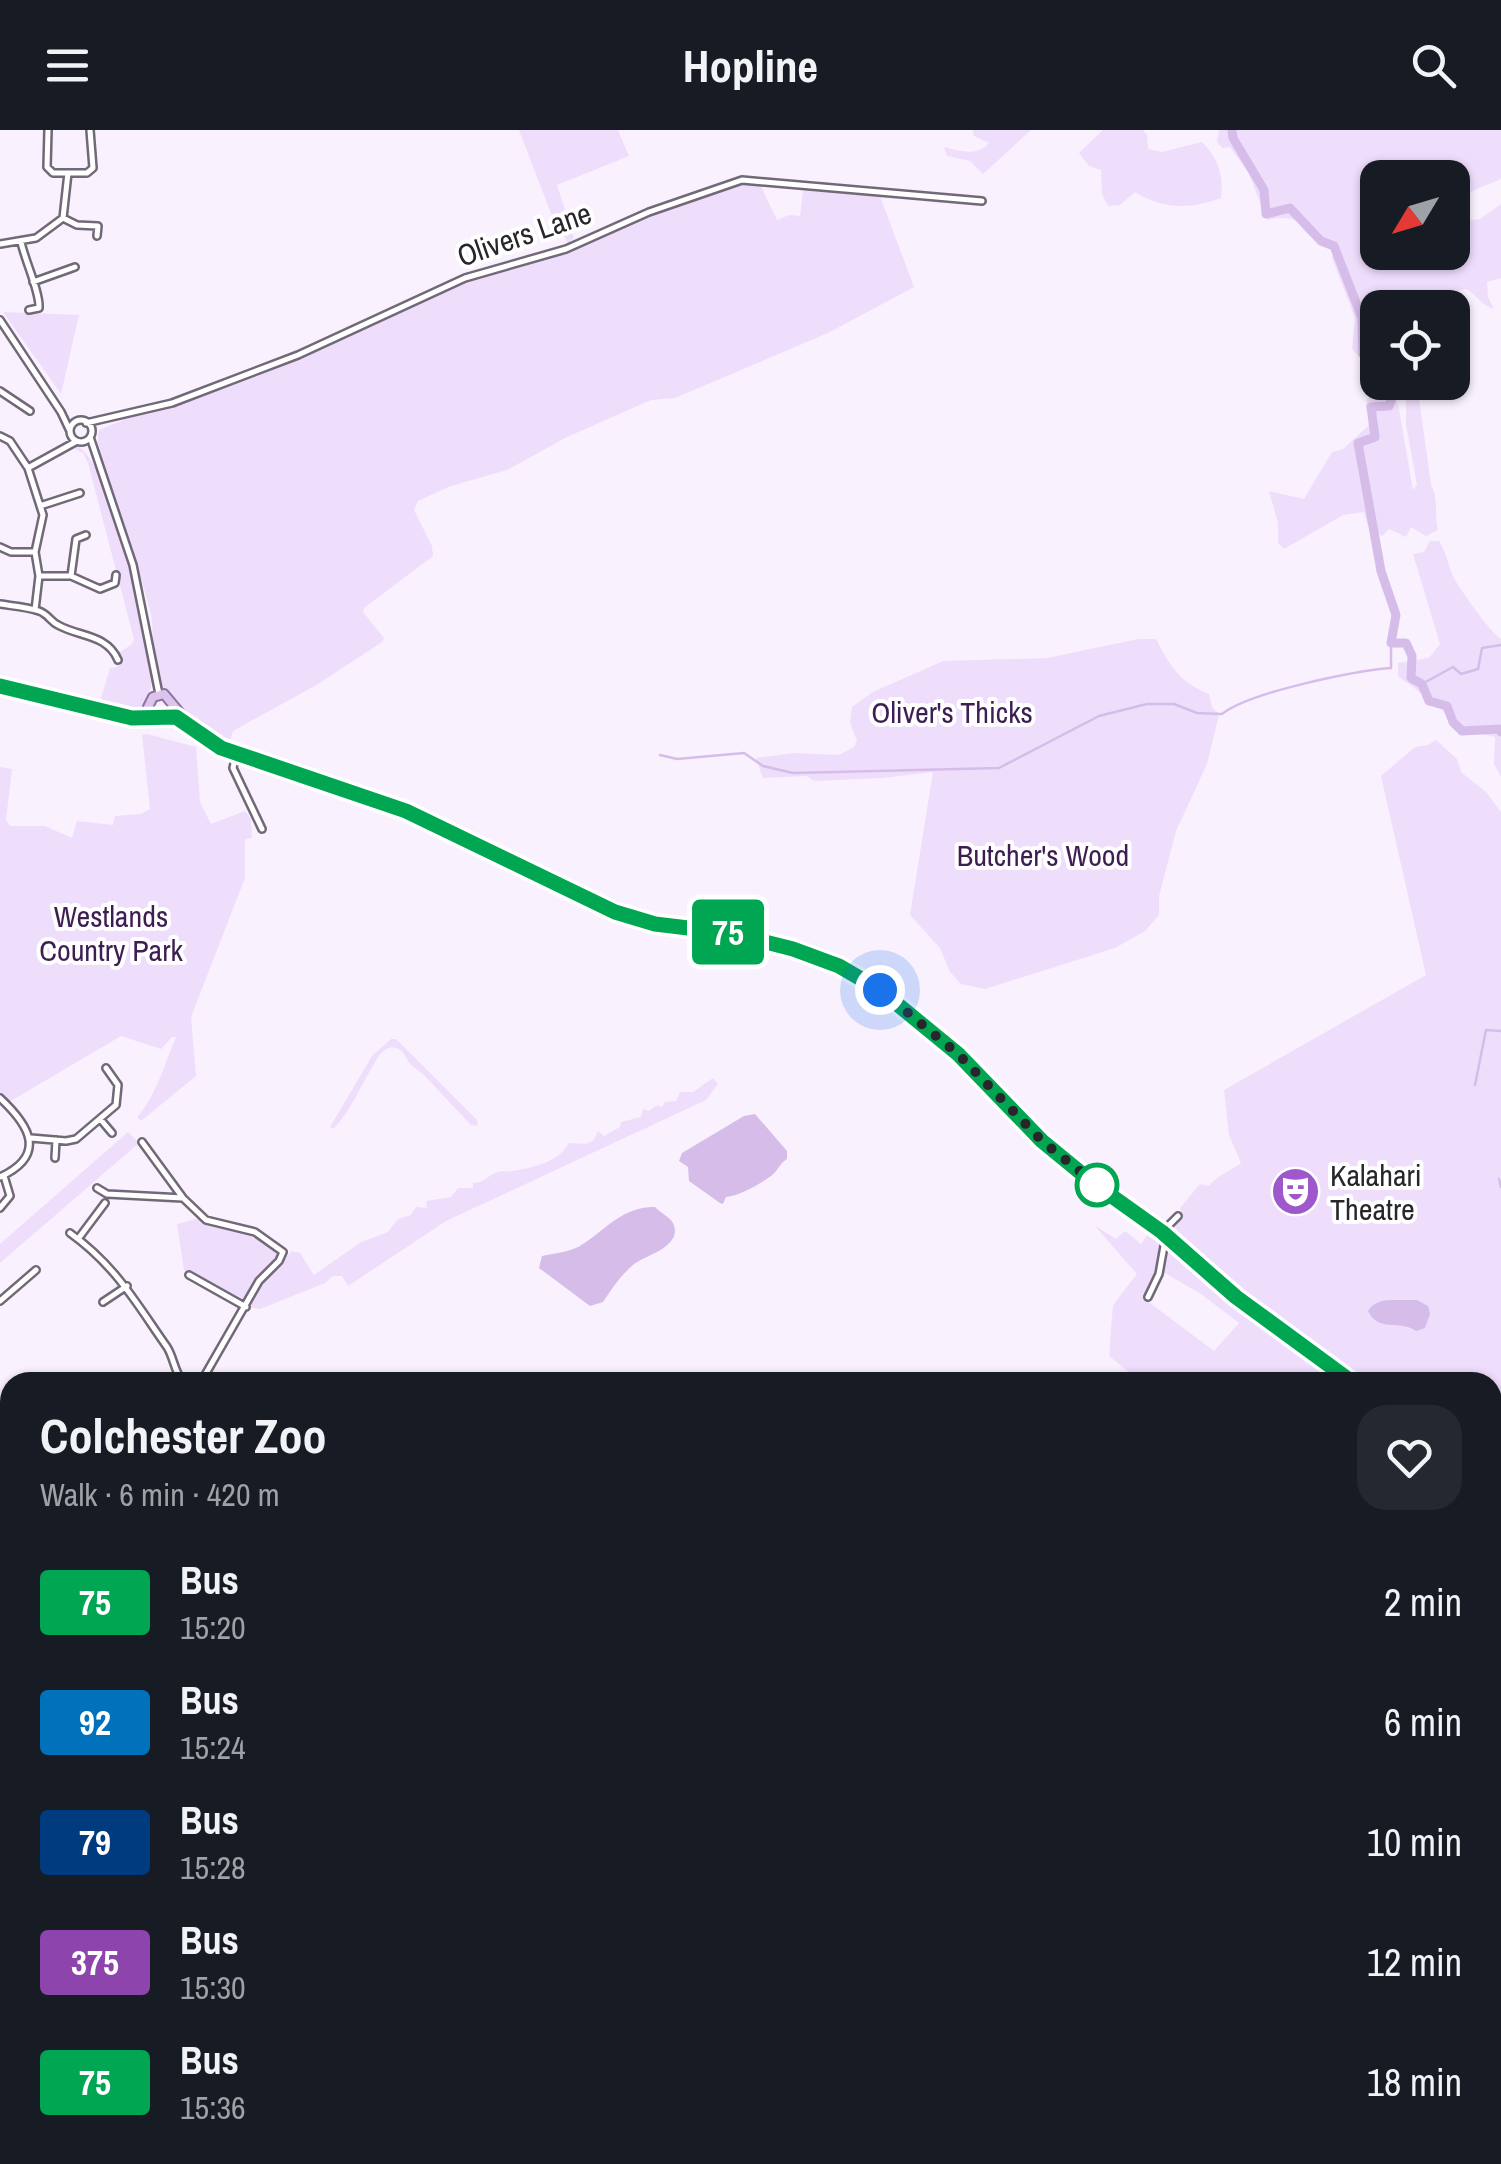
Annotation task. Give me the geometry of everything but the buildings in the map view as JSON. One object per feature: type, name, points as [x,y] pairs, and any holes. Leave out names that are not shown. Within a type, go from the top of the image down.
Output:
[{"type":"main road","points":[[0,686],[125,716],[159,719],[171,712]]},
{"type":"main road","points":[[125,716],[148,707],[156,695],[168,696],[171,712],[205,739],[236,754],[406,811],[615,912],[655,924],[730,933],[839,966],[880,990],[958,1054],[1042,1141],[1092,1182],[1164,1233],[1236,1297],[1338,1372]]},
{"type":"main road","points":[[148,707],[152,716]]},
{"type":"street","points":[[48,130],[48,168],[53,174],[87,173],[93,168],[90,130]]},
{"type":"street","points":[[0,244],[36,238],[63,218],[68,173]]},
{"type":"street","name":"Olivers Lane","points":[[78,421],[172,403],[298,356],[465,278],[566,249],[649,212],[742,180],[982,201]]},
{"type":"street","points":[[63,218],[76,225],[98,226]]},
{"type":"street","points":[[97,236],[102,218]]},
{"type":"street","points":[[21,242],[40,300],[39,308]]},
{"type":"street","points":[[33,282],[75,266]]},
{"type":"street","points":[[29,310],[48,310]]},
{"type":"street","points":[[0,320],[62,412],[70,433],[93,454]]},
{"type":"street","points":[[0,391],[30,412]]},
{"type":"street","points":[[62,412],[78,421],[65,448]]},
{"type":"street","points":[[28,468],[80,442],[98,420]]},
{"type":"street","points":[[86,422],[93,454],[126,539],[144,603],[156,695]]},
{"type":"street","points":[[0,436],[10,441],[28,468],[42,515],[35,552],[39,576],[35,610]]},
{"type":"street","points":[[40,506],[78,494],[72,488]]},
{"type":"street","points":[[71,576],[73,538],[86,535]]},
{"type":"street","points":[[0,547],[11,552],[35,552]]},
{"type":"street","points":[[39,576],[71,576],[94,589],[117,587],[116,574]]},
{"type":"street","points":[[0,604],[46,614],[54,624],[100,639],[118,653]]},
{"type":"street","points":[[236,754],[233,768],[262,829]]},
{"type":"street","points":[[31,1138],[76,1138],[102,1120],[116,1105],[118,1096],[118,1085],[106,1068]]},
{"type":"street","points":[[0,1098],[21,1118],[31,1138],[24,1156],[2,1177],[10,1196],[0,1208]]},
{"type":"street","points":[[102,1120],[112,1134]]},
{"type":"street","points":[[55,1158],[56,1140]]},
{"type":"street","points":[[142,1142],[183,1198],[206,1220],[255,1232],[283,1252],[279,1262],[259,1281],[207,1372]]},
{"type":"street","points":[[97,1188],[107,1194],[183,1198]]},
{"type":"street","points":[[78,1238],[105,1204]]},
{"type":"street","points":[[1148,1298],[1159,1274],[1164,1233],[1178,1216]]},
{"type":"street","points":[[70,1233],[127,1286],[169,1350],[177,1372]]},
{"type":"street","points":[[0,1302],[36,1270]]},
{"type":"street","points":[[189,1275],[246,1308]]},
{"type":"street","points":[[102,1302],[127,1286]]},
{"type":"green space","points":[[519,130],[618,130],[629,156],[557,185],[574,238],[568,243],[552,216]]},
{"type":"green space","points":[[973,130],[1031,130],[983,174],[970,161],[947,156],[944,147],[974,151],[989,143],[974,136]]},
{"type":"green space","points":[[1103,130],[1143,130],[1148,149],[1162,152],[1202,142],[1219,167],[1221,198],[1177,206],[1135,192],[1120,205],[1108,206],[1102,194],[1101,170],[1089,166],[1079,153]]},
{"type":"green space","points":[[1219,130],[1501,130],[1501,179],[1470,192],[1470,160],[1360,160],[1360,270],[1470,270],[1470,220],[1480,219],[1501,204],[1501,278],[1487,282],[1494,309],[1466,289],[1360,290],[1360,358],[1352,349],[1355,318],[1332,258],[1333,245],[1311,236],[1295,220],[1267,220],[1249,174],[1230,147],[1222,148],[1217,141]]},
{"type":"green space","points":[[742,180],[758,180],[777,220],[800,216],[803,191],[878,191],[914,287],[828,333],[675,398],[651,400],[565,438],[507,470],[451,486],[418,501],[414,510],[433,556],[364,608],[363,612],[384,638],[382,642],[318,684],[233,731],[229,744],[192,722],[164,690],[157,673],[149,608],[104,475],[99,430],[123,420],[122,417],[182,402],[334,343],[453,286],[571,250],[604,230]]},
{"type":"green space","points":[[3,312],[79,315],[61,394]]},
{"type":"green space","points":[[1367,400],[1397,400],[1413,490],[1417,485],[1406,424],[1406,400],[1419,400],[1438,530],[1426,536],[1411,527],[1406,537],[1389,529],[1382,536],[1368,526],[1364,512],[1343,515],[1284,549],[1278,543],[1278,523],[1269,491],[1304,499],[1332,452],[1343,449],[1378,417],[1366,408]]},
{"type":"green space","points":[[77,446],[89,458],[102,482],[144,623],[152,680],[147,703],[133,713],[99,704],[110,668],[117,667],[119,653],[134,639],[88,463],[83,453],[75,449]]},
{"type":"green space","points":[[1430,541],[1439,541],[1455,580],[1501,639],[1501,777],[1494,764],[1495,737],[1454,727],[1441,708],[1398,676],[1398,663],[1429,658],[1440,644],[1413,554],[1424,552]]},
{"type":"green space","name":"Butcher's Wood","points":[[1138,639],[1156,639],[1176,672],[1209,694],[1219,715],[1207,764],[1176,831],[1159,896],[1159,915],[1145,931],[1115,948],[985,989],[961,984],[950,972],[940,948],[910,915],[933,772],[814,781],[807,776],[763,778],[756,758],[794,753],[839,755],[857,741],[850,723],[852,707],[873,692],[943,661],[1047,658]]},
{"type":"green space","name":"Westlands Country Park","points":[[142,735],[196,747],[200,802],[211,824],[245,811],[251,819],[252,838],[245,839],[245,878],[191,1017],[196,1076],[141,1121],[137,1117],[154,1090],[176,1037],[161,1049],[121,1036],[9,1102],[0,1094],[0,767],[12,769],[6,820],[10,826],[45,826],[72,838],[77,821],[113,825],[115,816],[141,814],[150,809]]},
{"type":"green space","points":[[1436,740],[1457,759],[1461,772],[1487,793],[1501,812],[1501,1372],[1350,1372],[1198,1261],[1173,1225],[1183,1217],[1180,1208],[1200,1184],[1209,1186],[1241,1163],[1229,1135],[1224,1090],[1426,975],[1381,776],[1415,747]]},
{"type":"green space","points":[[396,1039],[477,1120],[478,1126],[471,1125],[401,1051],[392,1047],[380,1054],[345,1114],[333,1129],[330,1127],[372,1056]]},
{"type":"green space","points":[[713,1078],[718,1084],[706,1100],[446,1221],[348,1286],[342,1276],[333,1276],[325,1283],[260,1309],[249,1307],[264,1279],[292,1251],[300,1253],[314,1275],[361,1242],[388,1232],[398,1219],[411,1215],[416,1207],[427,1208],[426,1201],[451,1197],[458,1188],[473,1188],[473,1183],[498,1172],[544,1163],[569,1143],[586,1144],[594,1140],[598,1131],[604,1136],[620,1127],[621,1122],[641,1117],[643,1109],[649,1111],[676,1101],[680,1092],[693,1092]]},
{"type":"green space","points":[[128,1132],[139,1143],[0,1263],[0,1244]]},
{"type":"green space","points":[[200,1218],[222,1228],[248,1230],[283,1252],[245,1305],[184,1270],[177,1224]]},
{"type":"green space","points":[[1094,1225],[1116,1239],[1125,1231],[1141,1244],[1152,1228],[1162,1236],[1157,1273],[1146,1300],[1214,1351],[1239,1323],[1163,1272],[1164,1242],[1233,1301],[1330,1372],[1129,1372],[1109,1356],[1113,1305],[1137,1274]]},
{"type":"shaded area","points":[[755,1114],[787,1151],[787,1159],[766,1179],[720,1203],[689,1181],[688,1167],[679,1161],[682,1153],[744,1116]]},
{"type":"shaded area","points":[[655,1207],[673,1223],[673,1238],[628,1269],[603,1302],[590,1306],[539,1268],[542,1256],[574,1249],[625,1214]]},
{"type":"shaded area","points":[[1417,1300],[1428,1306],[1430,1314],[1425,1328],[1416,1331],[1384,1324],[1368,1311],[1380,1302]]},
{"type":"waterway","points":[[1232,130],[1264,190],[1266,214],[1290,208],[1321,241],[1334,246],[1360,313]]},
{"type":"waterway","points":[[1391,400],[1389,406],[1371,407],[1375,437],[1358,443],[1381,571],[1396,615],[1391,643],[1406,643],[1412,656],[1411,678],[1422,684],[1429,701],[1447,706],[1453,722],[1462,731],[1501,732]]},
{"type":"waterway","points":[[660,755],[677,759],[744,753],[763,766],[793,773],[999,768],[1099,716],[1147,704],[1174,704],[1197,713],[1222,714],[1278,691],[1391,668],[1391,643]]},
{"type":"waterway","points":[[1422,684],[1453,667],[1461,674],[1478,669],[1482,648],[1501,645]]},
{"type":"waterway","points":[[1475,1085],[1486,1030],[1501,1031]]},
{"type":"waterway","points":[[1499,1179],[1501,1187]]},
{"type":"bus line","name":"75","points":[[0,686],[132,718],[176,717],[221,748],[406,811],[615,912],[655,924],[730,933],[839,966],[880,990],[958,1054],[1042,1141],[1092,1182],[1162,1232],[1236,1297],[1339,1372]]},
{"type":"place","name":"Kalahari Theatre","points":[[1295,1192]]},
{"type":"route","points":[[880,990],[958,1054],[1042,1141],[1097,1185]]},
{"type":"park label","name":"Oliver's Thicks","points":[[952,712]]}]
